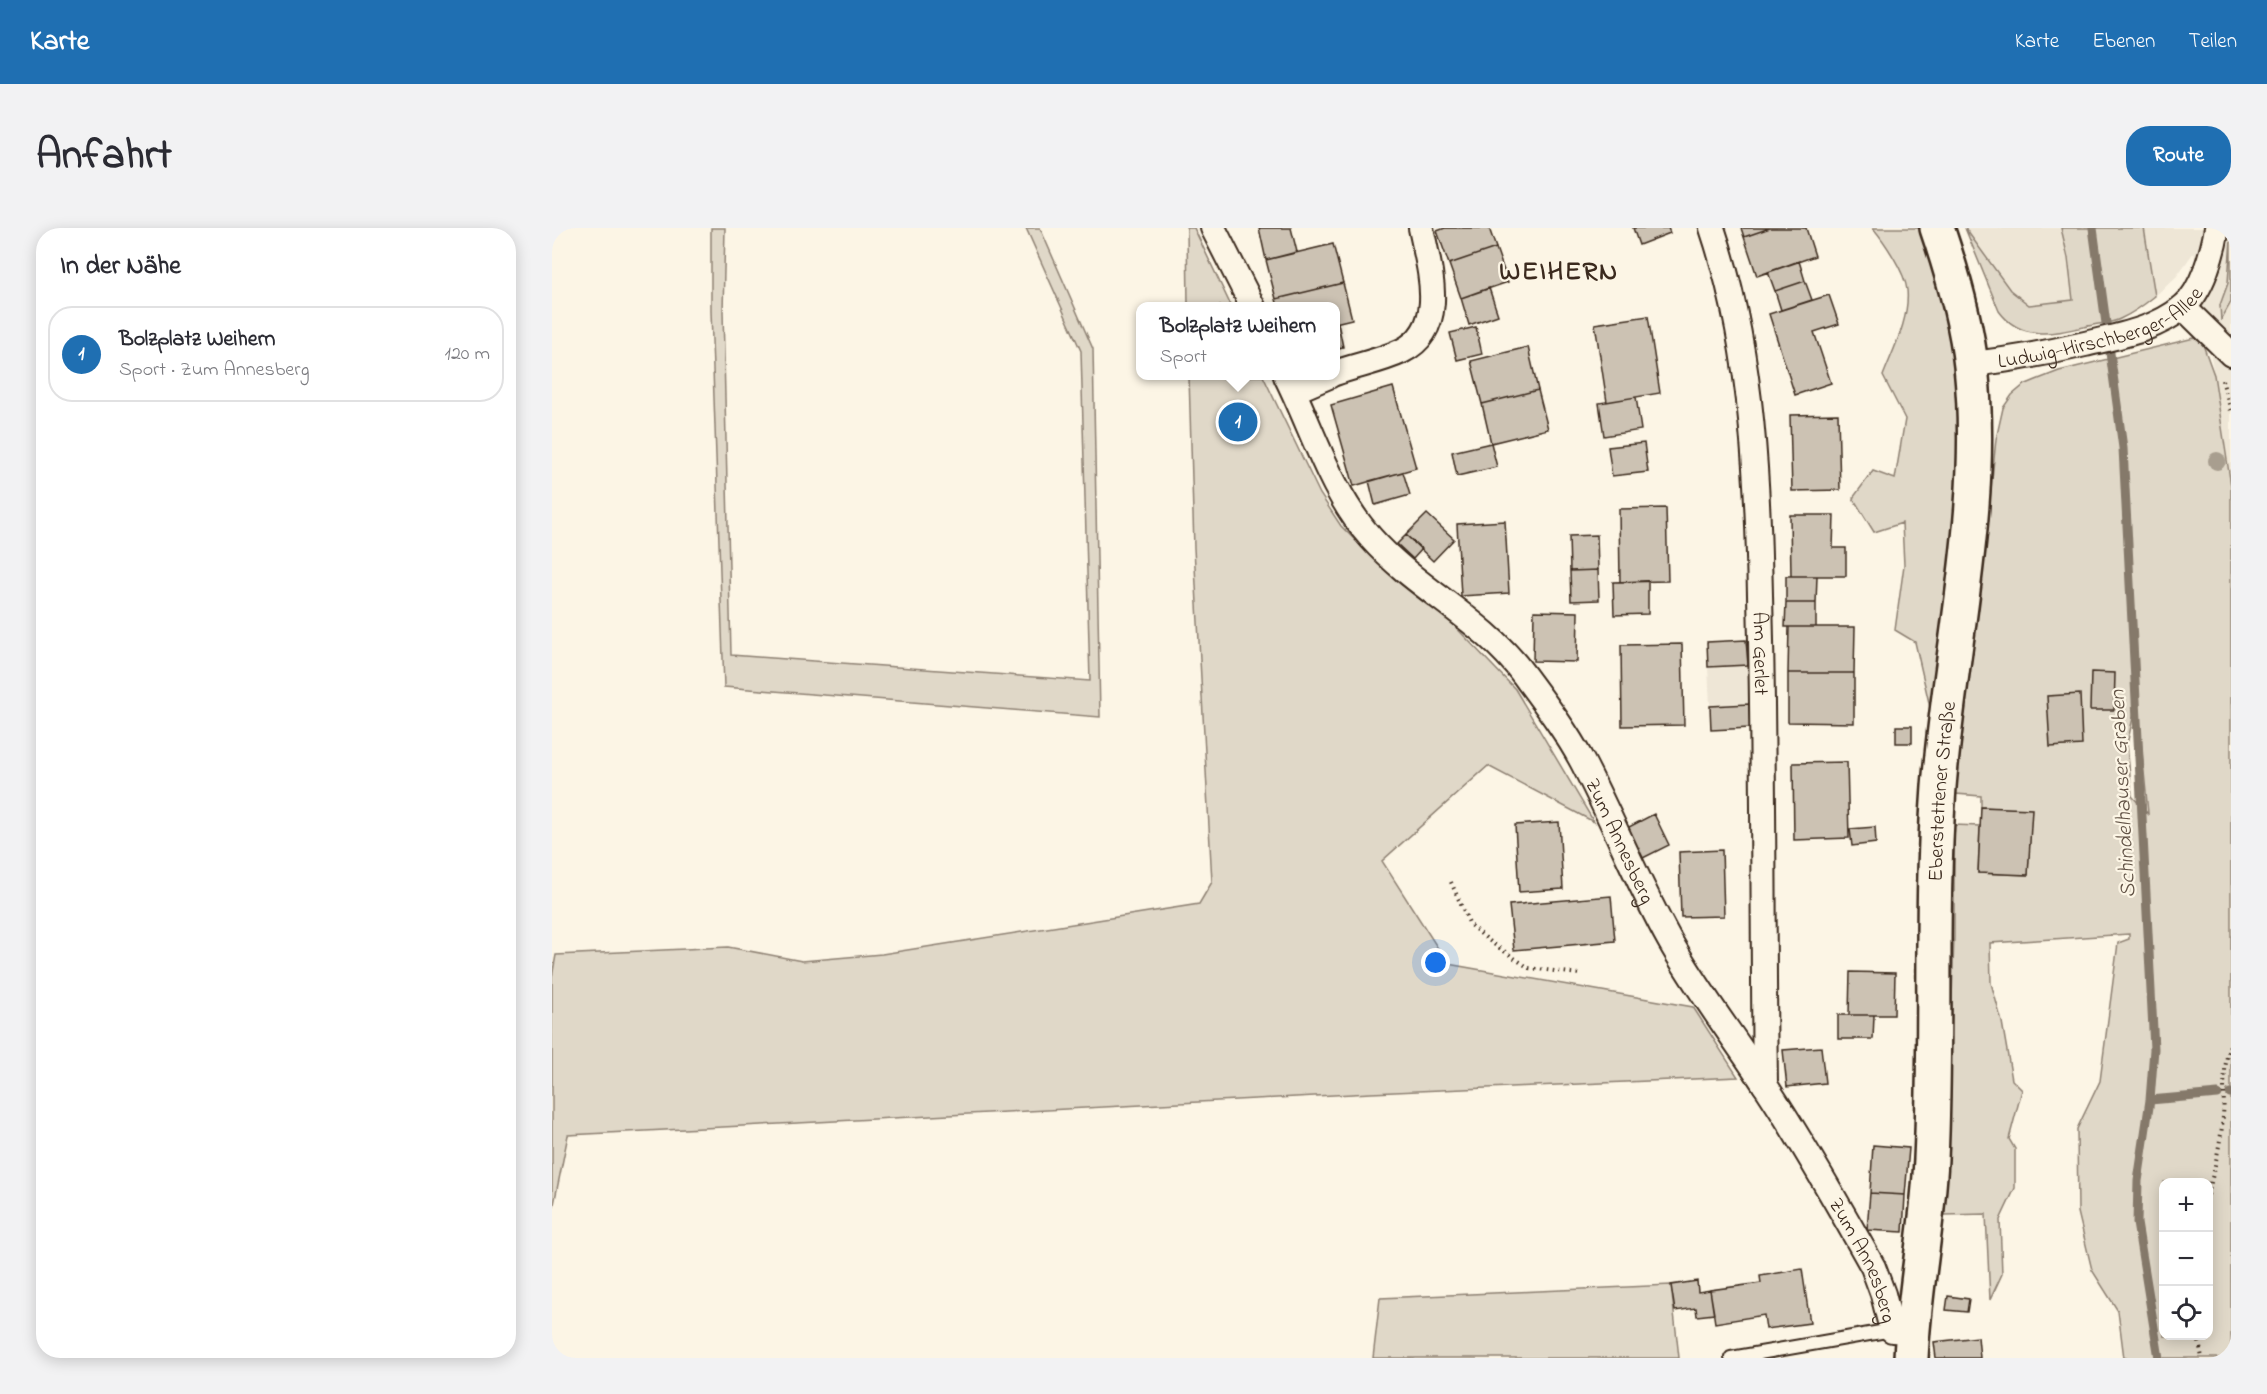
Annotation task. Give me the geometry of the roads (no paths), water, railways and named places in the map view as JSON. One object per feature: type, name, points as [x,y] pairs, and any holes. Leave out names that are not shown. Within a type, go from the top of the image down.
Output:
[{"type":"main road","name":"Eberstettener Straße","points":[[1905,1340],[1926,1222],[1931,1159],[1937,808],[1942,750],[1972,512],[1974,410],[1971,364],[1960,307],[1937,228]]},
{"type":"street","points":[[1213,228],[1251,302]]},
{"type":"street","points":[[1340,371],[1404,350],[1418,340],[1428,325],[1432,294],[1421,228]]},
{"type":"street","name":"Am Gerlet","points":[[1712,228],[1736,308],[1750,396],[1755,446],[1762,725],[1765,1085]]},
{"type":"street","name":"Ludwig-Hirschberger-Allee","points":[[1971,364],[1997,362],[2095,342],[2153,325],[2183,307],[2195,291],[2209,261],[2217,228]]},
{"type":"street","points":[[2183,307],[2231,354]]},
{"type":"street","name":"Zum Annesberg","points":[[1290,383],[1333,481],[1353,516],[1394,561],[1478,626],[1500,648],[1522,672],[1580,758],[1632,870],[1670,942],[1713,1010],[1765,1085],[1873,1267],[1905,1340]]},
{"type":"lane","points":[[1731,1358],[1905,1340]]},
{"type":"waterway","name":"Schindelhauser Graben","points":[[2093,228],[2123,448],[2154,1049],[2150,1100],[2138,1181],[2137,1223],[2159,1358]]},
{"type":"waterway","points":[[2150,1100],[2218,1094]]},
{"type":"place","name":"Bolzplatz Weihern","points":[[1238,422]]},
{"type":"district","name":"WEIHERN","points":[[1559,270]]}]
